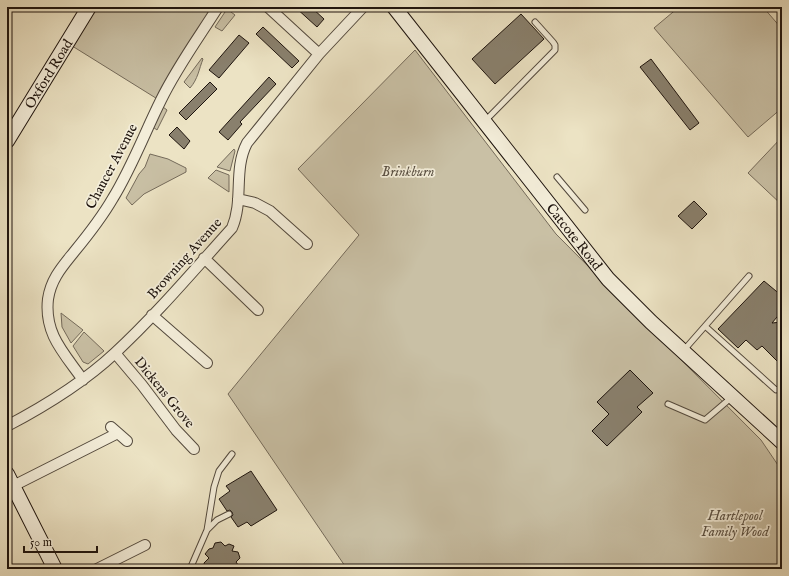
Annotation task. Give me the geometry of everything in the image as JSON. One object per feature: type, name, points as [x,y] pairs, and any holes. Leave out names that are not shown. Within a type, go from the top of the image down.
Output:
[{"type":"street","name":"Oxford Road","points":[[7,141],[89,7]]},
{"type":"street","name":"Chaucer Avenue","points":[[83,380],[54,340],[49,326],[48,299],[52,284],[58,272],[103,214],[114,197],[162,98],[183,61],[218,7]]},
{"type":"street","points":[[268,7],[319,54]]},
{"type":"street","name":"Browning Avenue","points":[[7,426],[59,397],[83,380],[115,353],[232,228],[236,218],[239,169],[247,143],[319,54],[363,7]]},
{"type":"street","name":"Catcote Road","points":[[394,7],[608,279],[630,302],[782,442]]},
{"type":"street","points":[[238,199],[255,203],[270,211],[307,244]]},
{"type":"street","points":[[204,258],[258,310]]},
{"type":"street","points":[[152,314],[207,363]]},
{"type":"street","name":"Dickens Grove","points":[[115,353],[142,385],[176,430],[194,448]]},
{"type":"street","points":[[55,569],[10,480],[114,430],[127,441]]},
{"type":"street","points":[[97,569],[145,545]]},
{"type":"lane","points":[[485,122],[555,50],[555,45],[553,42],[535,22]]},
{"type":"lane","points":[[557,177],[585,210]]},
{"type":"lane","points":[[683,351],[749,276]]},
{"type":"lane","points":[[705,326],[776,390],[782,388]]},
{"type":"lane","points":[[668,404],[706,420],[732,396]]},
{"type":"lane","points":[[190,569],[207,530],[214,487],[219,471],[232,454]]},
{"type":"lane","points":[[207,530],[217,520],[229,514]]},
{"type":"green space","points":[[91,7],[216,7],[159,100],[69,44]]},
{"type":"green space","points":[[679,7],[763,7],[782,29],[782,108],[748,137],[654,28]]},
{"type":"green space","points":[[227,9],[235,15],[222,31],[215,27]]},
{"type":"green space","points":[[415,50],[556,234],[761,440],[782,471],[782,569],[347,569],[228,394],[359,235],[298,169]]},
{"type":"green space","points":[[202,58],[203,59],[197,78],[190,88],[184,82]]},
{"type":"green space","points":[[163,107],[167,110],[157,130],[153,127]]},
{"type":"green space","points":[[782,137],[782,205],[748,173]]},
{"type":"green space","points":[[234,149],[235,151],[230,171],[217,167]]},
{"type":"green space","points":[[150,154],[168,159],[186,168],[186,172],[144,194],[132,205],[126,198],[139,174],[145,167]]},
{"type":"green space","points":[[216,170],[229,175],[229,192],[208,178]]},
{"type":"green space","points":[[61,313],[83,330],[71,343],[62,327]]},
{"type":"green space","points":[[84,332],[104,351],[88,364],[83,362],[73,346]]},
{"type":"building","points":[[295,7],[311,7],[324,19],[317,27]]},
{"type":"building","points":[[521,14],[544,39],[495,84],[472,59]]},
{"type":"building","points":[[263,27],[299,61],[292,68],[256,34]]},
{"type":"building","points":[[239,35],[249,43],[219,78],[209,70]]},
{"type":"building","points":[[651,59],[699,123],[690,130],[640,67]]},
{"type":"building","points":[[269,77],[276,84],[240,122],[242,124],[228,140],[219,132]]},
{"type":"building","points":[[210,82],[217,89],[186,120],[179,113]]},
{"type":"building","points":[[177,127],[190,141],[184,149],[169,135]]},
{"type":"building","points":[[694,201],[707,214],[692,229],[678,216]]},
{"type":"building","points":[[764,281],[782,296],[782,311],[772,323],[782,322],[782,366],[762,346],[757,350],[746,340],[738,348],[718,329]]},
{"type":"building","points":[[630,370],[653,393],[637,407],[642,412],[607,446],[592,431],[609,414],[597,402]]},
{"type":"building","points":[[251,471],[277,510],[251,526],[247,522],[238,527],[231,517],[233,515],[232,512],[230,510],[227,511],[219,499],[230,491],[226,486]]},
{"type":"building","points":[[221,542],[225,546],[229,544],[234,546],[232,551],[238,552],[240,558],[236,562],[241,569],[205,568],[204,563],[209,558],[205,554],[209,549],[213,548],[215,543]]},
{"type":"park label","name":"Brinkburn","points":[[408,171]]},
{"type":"park label","name":"Hartlepool Family Wood","points":[[735,524]]}]
